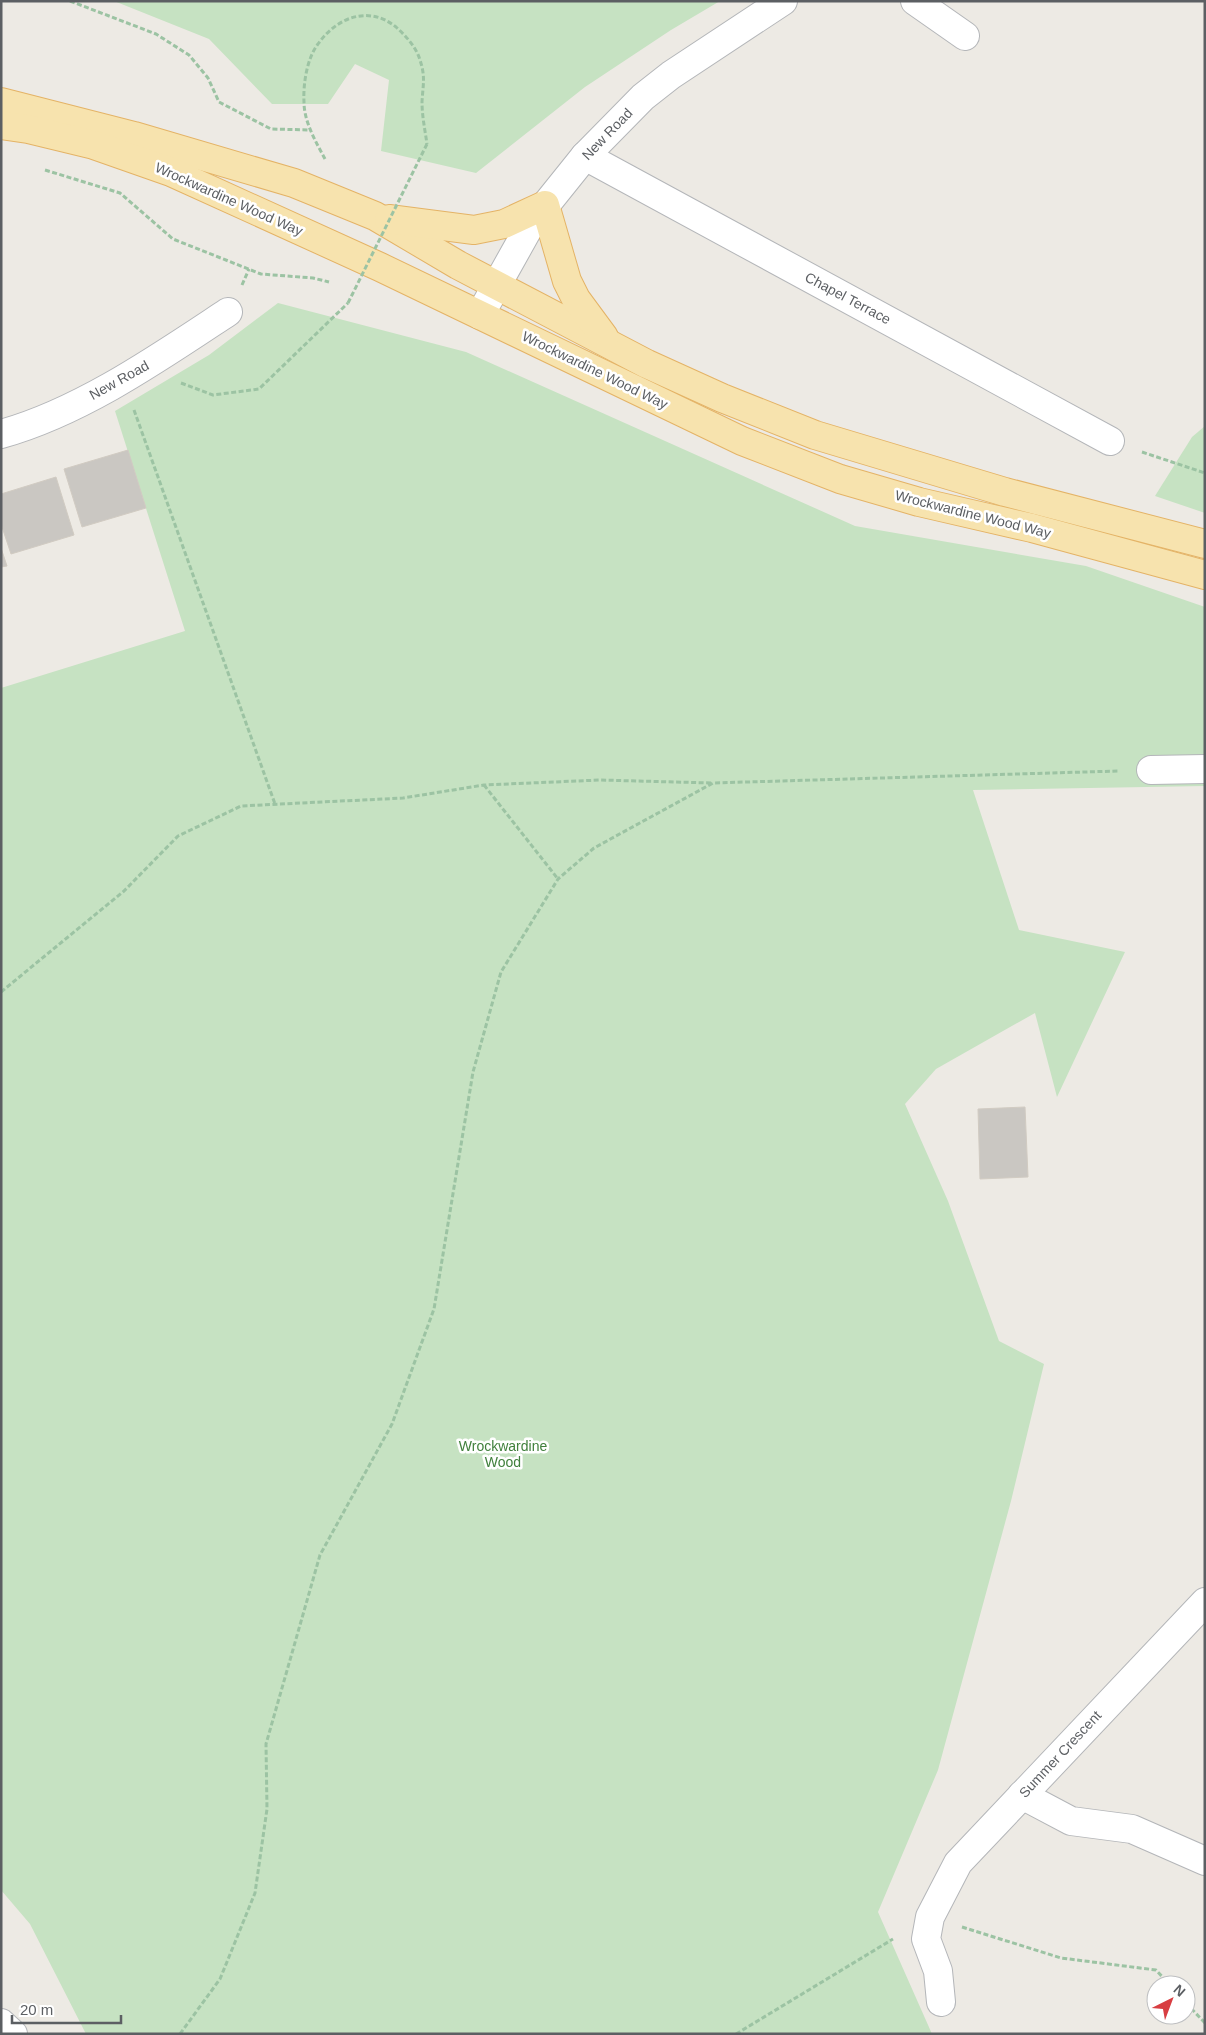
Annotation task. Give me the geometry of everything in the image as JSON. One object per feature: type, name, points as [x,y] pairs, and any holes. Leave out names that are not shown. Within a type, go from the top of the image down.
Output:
[{"type":"main road","name":"Wrockwardine Wood Way","points":[[1,102],[134,136],[294,183],[375,216],[420,244],[647,364],[722,398],[815,435],[1005,492],[1205,544]]},
{"type":"main road","name":"Wrockwardine Wood Way","points":[[1,124],[94,145],[171,172],[480,315],[742,441],[840,479],[919,502],[1032,528],[1205,575]]},
{"type":"main road","points":[[375,216],[431,226],[474,230],[504,224],[545,204],[567,281],[576,299],[608,342]]},
{"type":"street","name":"New Road","points":[[480,315],[532,222],[585,156],[643,98],[671,75],[783,1]]},
{"type":"street","points":[[915,1],[965,36]]},
{"type":"street","name":"Chapel Terrace","points":[[585,156],[1110,441]]},
{"type":"street","name":"New Road","points":[[1,434],[84,400],[133,373],[228,312]]},
{"type":"street","points":[[1151,770],[1205,769]]},
{"type":"street","name":"Summer Crescent","points":[[930,1917],[958,1863],[1205,1602]]},
{"type":"street","points":[[1022,1795],[1071,1821],[1132,1829],[1205,1861]]},
{"type":"street","points":[[930,1917],[926,1939],[938,1971],[942,2002]]},
{"type":"street","points":[[1,2022],[13,2034]]},
{"type":"path","points":[[70,1],[156,34],[189,55],[208,78],[219,102],[271,129],[310,130]]},
{"type":"path","points":[[133,373],[213,395],[259,389],[348,303],[427,144],[422,103],[425,79],[418,55],[403,34],[387,20],[366,16],[349,17],[333,27],[317,44],[308,65],[304,103],[310,130],[325,159]]},
{"type":"path","points":[[38,167],[120,193],[173,239],[261,274],[313,278]]},
{"type":"path","points":[[246,276],[249,269]]},
{"type":"path","points":[[133,373],[276,804]]},
{"type":"path","points":[[1110,441],[1205,473]]},
{"type":"path","points":[[1,992],[124,891],[178,836],[241,806],[403,798],[484,785],[600,780],[713,782],[1151,770]]},
{"type":"path","points":[[180,2034],[220,1979],[254,1893],[267,1809],[266,1744],[317,1563],[392,1424],[434,1309],[473,1072],[501,972],[558,879],[594,848],[713,782]]},
{"type":"path","points":[[484,785],[558,879]]},
{"type":"path","points":[[736,2034],[930,1917],[1061,1958],[1156,1970],[1161,1975]]},
{"type":"path","points":[[1196,2014],[1205,2023]]},
{"type":"green space","points":[[114,1],[720,1],[671,30],[585,87],[476,173],[381,151],[389,80],[355,64],[328,104],[272,104],[209,39]]},
{"type":"green space","name":"Wrockwardine Wood","points":[[278,303],[466,352],[855,526],[1086,566],[1205,607],[1205,786],[973,790],[1019,930],[1125,952],[1057,1097],[1035,1013],[936,1069],[905,1104],[948,1201],[999,1341],[1044,1364],[1011,1501],[938,1770],[878,1912],[932,2034],[86,2034],[30,1924],[1,1890],[1,688],[185,631],[115,411],[209,355]]},
{"type":"green space","points":[[1205,426],[1205,513],[1155,496],[1192,437]]},
{"type":"building","points":[[128,450],[146,508],[82,527],[64,469]]},
{"type":"building","points":[[56,477],[74,535],[11,554],[1,524],[1,494]]},
{"type":"building","points":[[1,548],[7,566],[1,567]]},
{"type":"building","points":[[1025,1107],[1028,1177],[980,1179],[978,1109]]}]
